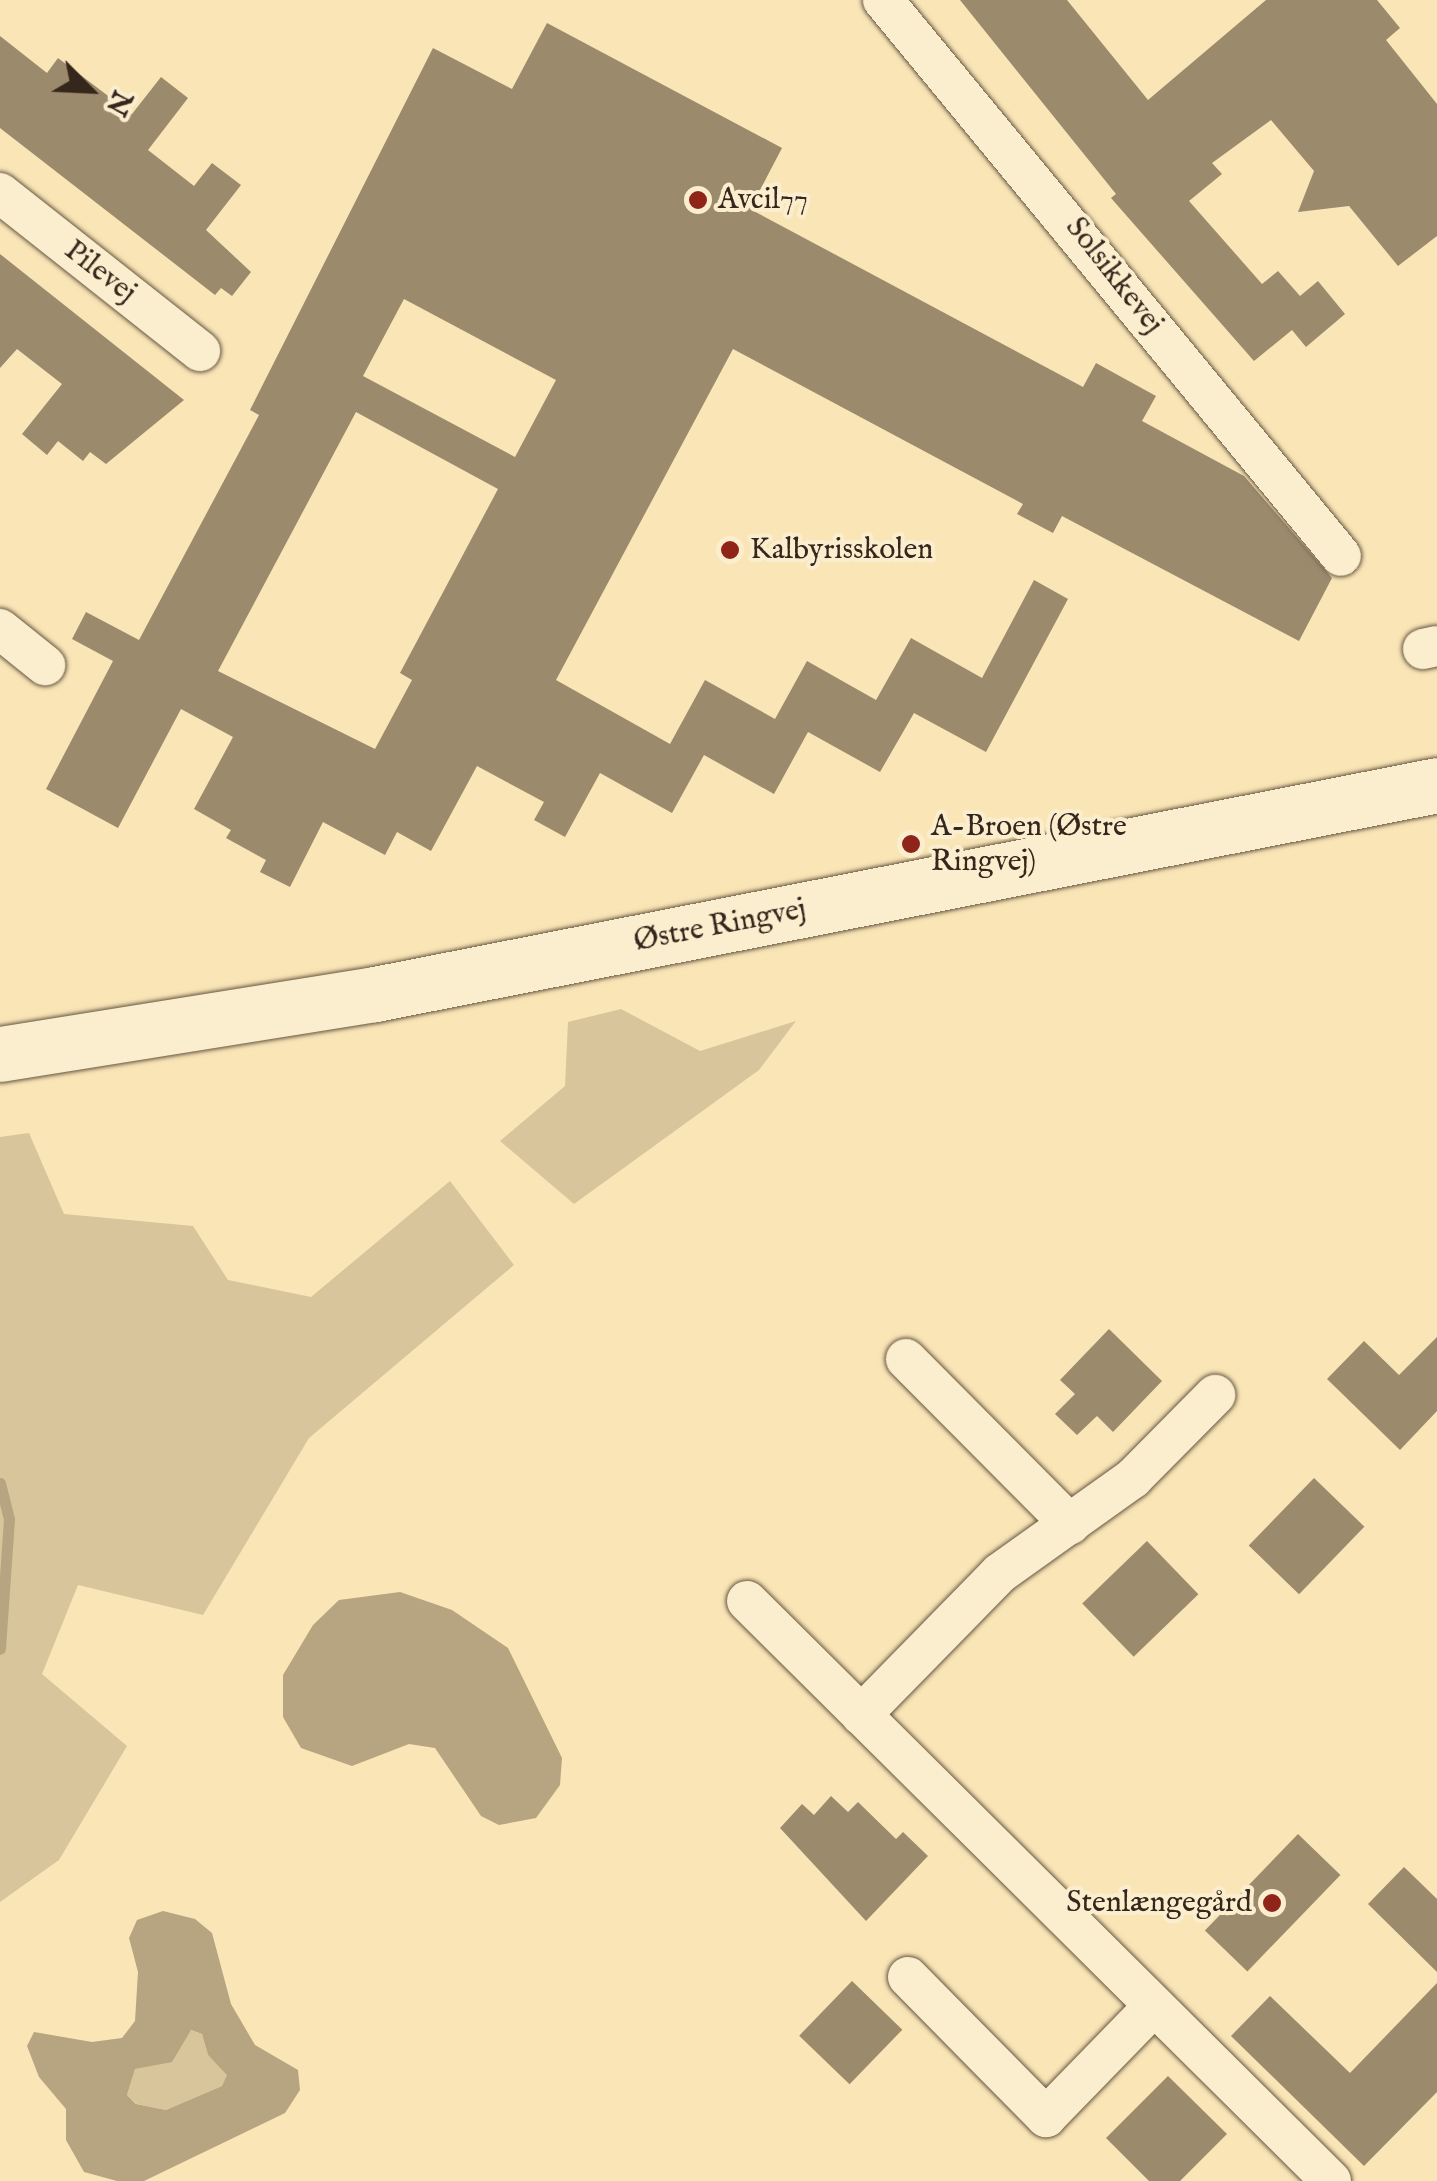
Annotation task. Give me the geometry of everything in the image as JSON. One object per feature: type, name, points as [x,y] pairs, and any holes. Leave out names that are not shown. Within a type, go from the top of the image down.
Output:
[{"type":"street","name":"Solsikkevej","points":[[883,0],[1341,556]]},
{"type":"street","name":"Pilevej","points":[[0,193],[200,351]]},
{"type":"street","points":[[0,630],[45,665]]},
{"type":"street","name":"Østre Ringvej","points":[[0,1054],[375,994],[1437,785]]},
{"type":"street","points":[[906,1359],[1070,1524]]},
{"type":"street","points":[[861,1715],[1000,1574],[1134,1478],[1215,1395]]},
{"type":"street","points":[[747,1601],[1330,2181]]},
{"type":"street","points":[[908,1978],[1046,2117],[1153,2007]]},
{"type":"shaded area","points":[[621,1009],[700,1051],[796,1021],[759,1070],[574,1204],[500,1141],[565,1086],[568,1022]]},
{"type":"shaded area","points":[[29,1133],[64,1214],[193,1226],[228,1280],[311,1297],[450,1181],[514,1265],[309,1438],[203,1615],[78,1585],[42,1674],[127,1746],[59,1860],[0,1902],[0,1137]]},
{"type":"shaded area","points":[[400,1592],[452,1610],[508,1648],[562,1758],[560,1785],[536,1818],[499,1825],[481,1816],[435,1748],[409,1744],[352,1766],[301,1748],[283,1717],[283,1675],[313,1625],[339,1600]]},
{"type":"shaded area","points":[[163,1911],[195,1919],[212,1933],[231,2004],[255,2045],[298,2070],[300,2090],[285,2113],[144,2181],[117,2181],[84,2172],[66,2140],[66,2109],[39,2077],[27,2046],[34,2032],[92,2042],[122,2038],[135,2021],[138,1972],[129,1938],[137,1920]],"holes":[[[191,2030],[202,2034],[208,2055],[227,2075],[222,2086],[166,2110],[136,2104],[127,2095],[135,2069],[172,2062]]]},
{"type":"shaded area","points":[[190,2030],[202,2034],[208,2055],[228,2075],[222,2086],[166,2110],[137,2104],[127,2095],[135,2069],[172,2061]]},
{"type":"building","points":[[960,0],[1067,0],[1148,100],[1266,0],[1377,0],[1400,28],[1386,40],[1437,104],[1437,236],[1398,266],[1349,206],[1298,212],[1314,171],[1271,120],[1212,163],[1222,174],[1189,201],[1262,284],[1278,271],[1300,296],[1318,281],[1345,314],[1306,347],[1292,330],[1254,361],[1111,198],[1116,194]]},
{"type":"building","points":[[547,23],[782,148],[750,209],[1083,387],[1096,363],[1156,396],[1142,421],[1244,476],[1332,578],[1299,641],[1062,516],[1053,533],[1017,514],[1023,504],[733,349],[556,680],[670,744],[705,680],[775,719],[807,661],[876,700],[911,638],[982,678],[1034,580],[1068,599],[986,752],[914,713],[880,772],[808,732],[774,794],[704,755],[672,813],[600,773],[565,837],[534,820],[544,802],[477,766],[431,851],[397,832],[385,855],[323,822],[290,887],[260,872],[266,860],[226,838],[231,830],[194,809],[233,737],[181,709],[118,828],[46,789],[113,661],[72,639],[86,612],[139,640],[259,415],[250,410],[433,48],[512,89]],"holes":[[[404,299],[556,380],[515,457],[363,376]],[[356,412],[498,489],[400,673],[412,680],[375,749],[218,671]]]},
{"type":"building","points":[[0,36],[47,73],[58,58],[132,114],[161,77],[188,98],[148,150],[194,186],[212,163],[241,185],[206,230],[251,272],[232,296],[221,288],[215,295],[0,128]]},
{"type":"building","points":[[0,254],[184,400],[106,464],[90,452],[83,461],[58,441],[47,455],[22,434],[62,384],[17,349],[0,368]]},
{"type":"building","points":[[1109,1329],[1162,1381],[1113,1432],[1097,1416],[1077,1435],[1055,1414],[1075,1394],[1060,1380]]},
{"type":"building","points":[[1437,1337],[1437,1411],[1400,1450],[1327,1379],[1364,1341],[1399,1375]]},
{"type":"building","points":[[1314,1478],[1364,1527],[1299,1594],[1249,1546]]},
{"type":"building","points":[[1147,1541],[1198,1594],[1134,1657],[1082,1604]]},
{"type":"building","points":[[831,1796],[848,1812],[858,1802],[896,1839],[903,1832],[928,1856],[866,1921],[780,1828],[802,1804],[814,1815]]},
{"type":"building","name":"Stenlængegård","points":[[1298,1834],[1340,1875],[1247,1971],[1205,1930]]},
{"type":"building","points":[[1404,1867],[1437,1899],[1437,1972],[1368,1904]]},
{"type":"building","points":[[852,1981],[902,2030],[850,2084],[799,2036]]},
{"type":"building","points":[[1437,1983],[1437,2092],[1364,2166],[1231,2036],[1270,1996],[1350,2073]]},
{"type":"building","points":[[1168,2076],[1227,2134],[1180,2181],[1149,2181],[1106,2138]]},
{"type":"waterway","points":[[0,1483],[9,1519],[0,1649]]},
{"type":"place","name":"Avcil77","points":[[698,200]]},
{"type":"place","name":"Kalbyrisskolen","points":[[730,550]]},
{"type":"place","name":"A-Broen (Østre Ringvej)","points":[[911,844]]},
{"type":"place","name":"Stenlængegård","points":[[1272,1903]]}]
